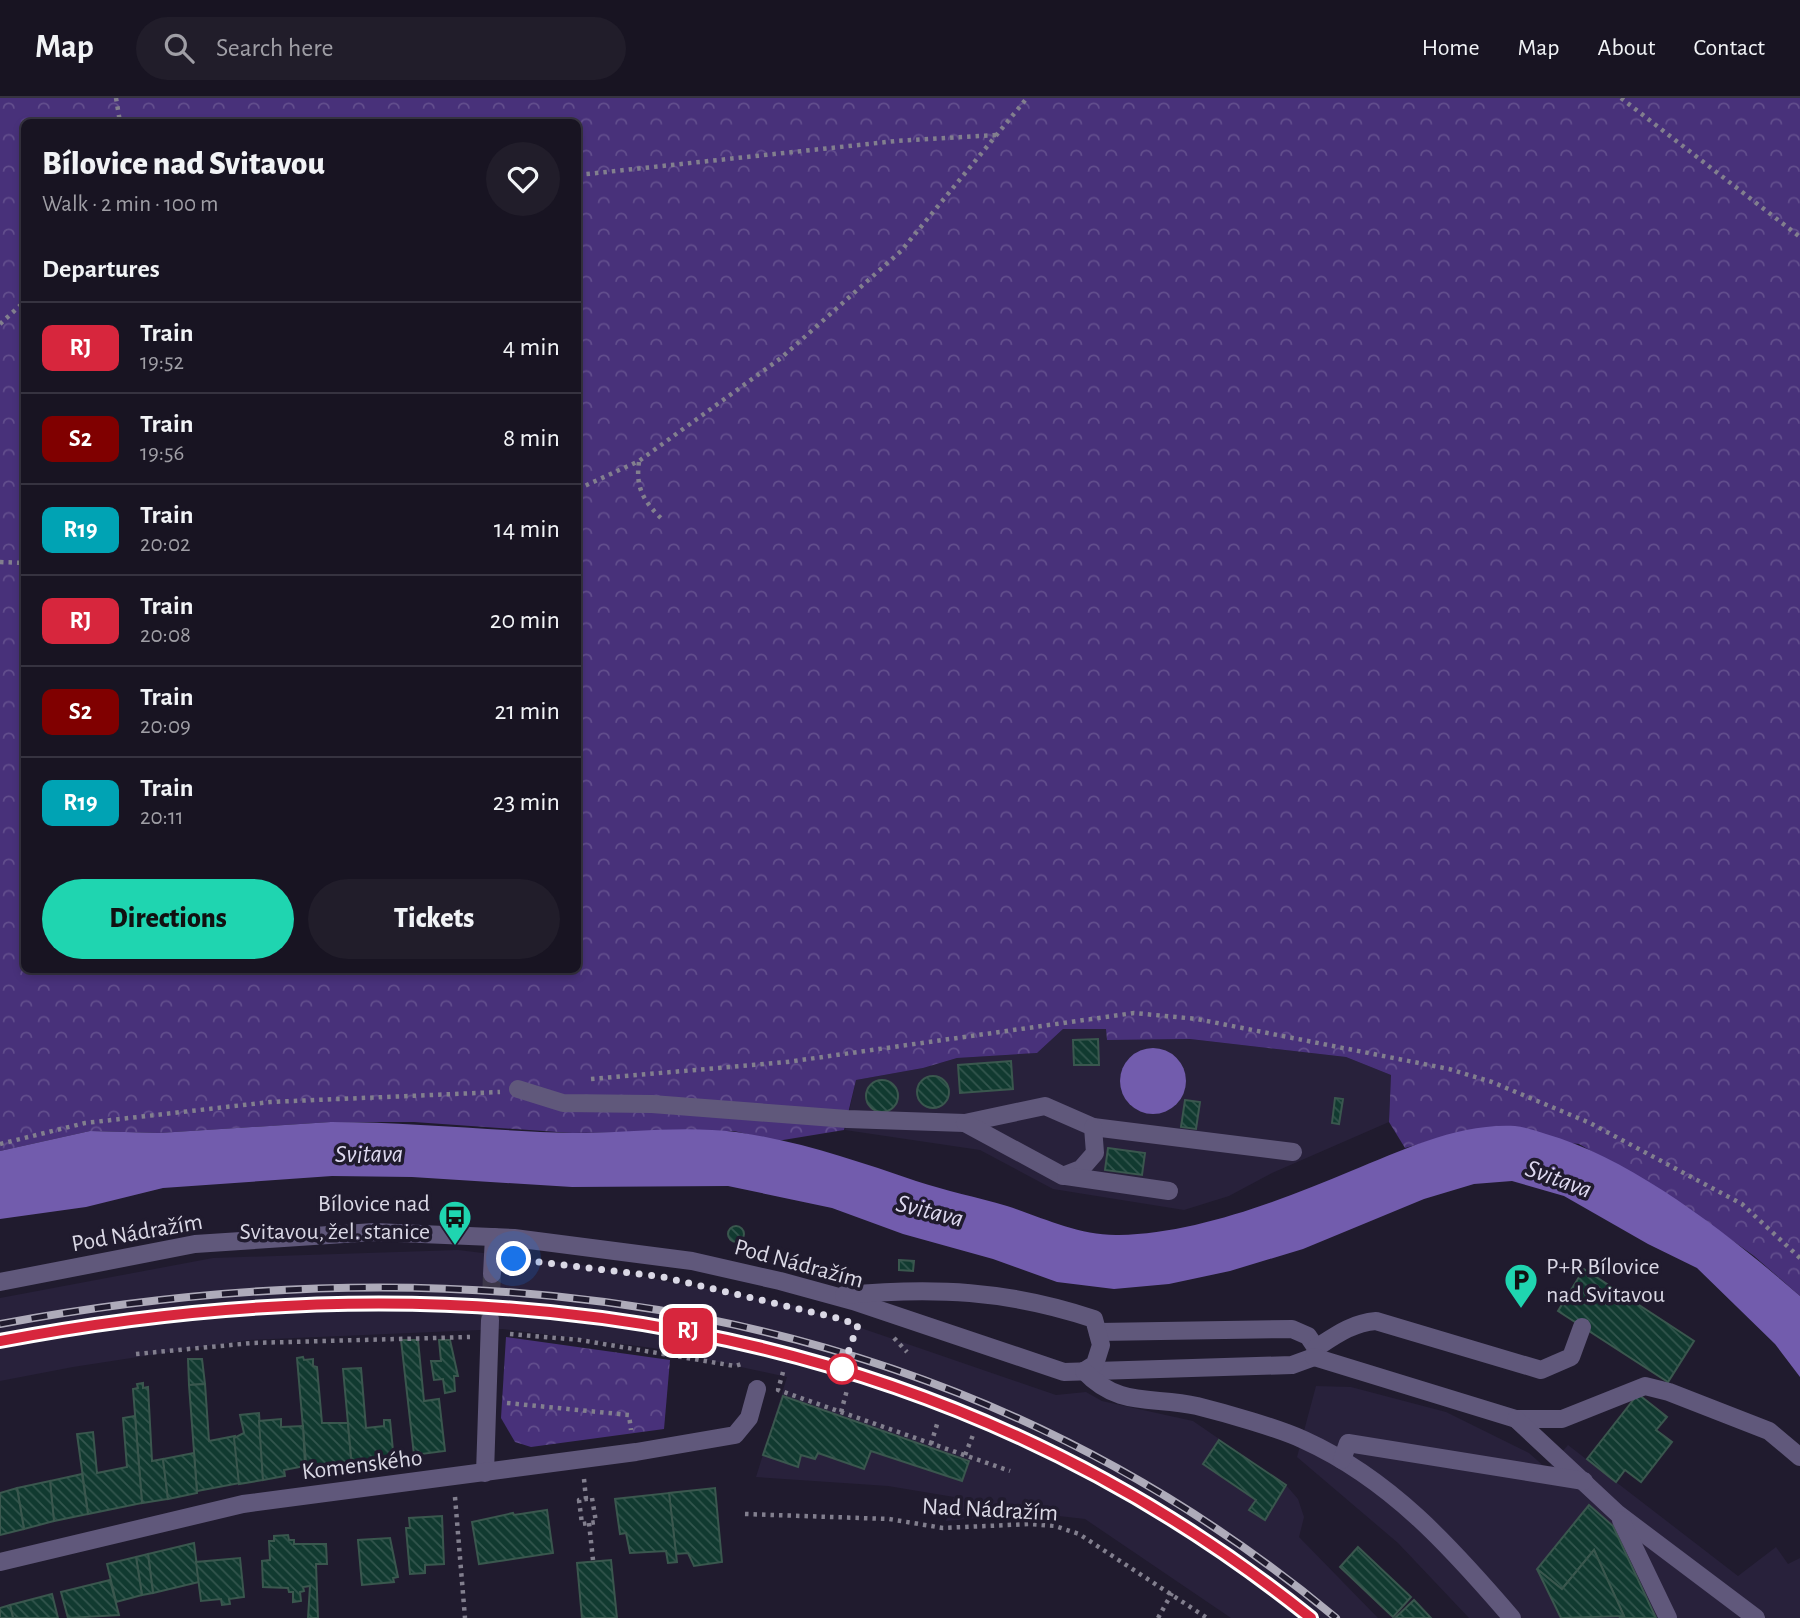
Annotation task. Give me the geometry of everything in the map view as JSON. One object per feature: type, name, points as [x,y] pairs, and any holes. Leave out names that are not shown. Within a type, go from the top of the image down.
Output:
[{"type":"street","points":[[518,1089],[563,1103],[652,1104],[847,1119],[965,1123],[1045,1106],[1093,1126],[1293,1152]]},
{"type":"street","points":[[965,1123],[1063,1176],[1169,1191]]},
{"type":"street","points":[[1063,1176],[1081,1169],[1095,1153],[1093,1126]]},
{"type":"street","name":"Pod Nádražím","points":[[0,1282],[195,1244],[374,1232],[494,1237],[692,1261],[833,1296],[1064,1372],[1292,1365],[1315,1352]]},
{"type":"street","points":[[492,1274],[494,1237]]},
{"type":"street","points":[[833,1296],[954,1289],[1053,1305],[1094,1319],[1101,1345],[1096,1364],[1084,1371],[1100,1387],[1126,1398],[1196,1406],[1302,1439],[1342,1460],[1368,1475],[1425,1521],[1512,1618]]},
{"type":"street","points":[[1315,1352],[1346,1328],[1360,1322],[1377,1321],[1541,1370],[1571,1357],[1582,1327]]},
{"type":"street","points":[[485,1473],[490,1329]]},
{"type":"street","points":[[1098,1332],[1292,1329],[1308,1336],[1315,1352],[1516,1419],[1562,1419],[1645,1386],[1670,1392],[1769,1431],[1800,1457]]},
{"type":"street","name":"Komenského","points":[[0,1562],[243,1504],[485,1473],[735,1435],[749,1418],[757,1389]]},
{"type":"street","points":[[1516,1419],[1618,1514],[1756,1618]]},
{"type":"street","points":[[1342,1460],[1348,1443],[1584,1481]]},
{"type":"street","points":[[1618,1514],[1668,1618]]},
{"type":"path","points":[[116,98],[120,119]]},
{"type":"path","points":[[581,488],[639,461],[781,358],[891,260],[999,135],[1027,98]]},
{"type":"path","points":[[1621,98],[1800,237]]},
{"type":"path","points":[[581,175],[882,142],[999,135]]},
{"type":"path","points":[[0,324],[21,305]]},
{"type":"path","points":[[639,461],[638,485],[641,494],[664,521]]},
{"type":"path","points":[[0,562],[21,563]]},
{"type":"path","points":[[580,1080],[788,1062],[1134,1013],[1197,1019],[1449,1069],[1492,1082],[1590,1123],[1742,1204],[1800,1258]]},
{"type":"path","points":[[0,1144],[85,1123],[270,1101],[489,1093],[518,1089]]},
{"type":"path","points":[[136,1354],[252,1343],[395,1337],[490,1329],[505,1334],[580,1340],[735,1366],[745,1363]]},
{"type":"path","points":[[783,1372],[778,1390],[1010,1471]]},
{"type":"path","points":[[841,1412],[847,1390]]},
{"type":"path","points":[[505,1403],[629,1415],[630,1424]]},
{"type":"path","points":[[931,1444],[934,1424]]},
{"type":"path","points":[[965,1455],[973,1436]]},
{"type":"path","points":[[582,1470],[586,1499]]},
{"type":"path","points":[[454,1487],[465,1618]]},
{"type":"path","points":[[592,1498],[596,1522],[589,1523],[582,1524],[579,1500],[592,1498]]},
{"type":"path","name":"Nad Nádražím","points":[[745,1514],[889,1518],[943,1528],[1030,1524],[1055,1526],[1080,1534],[1207,1618]]},
{"type":"path","points":[[589,1523],[593,1560]]},
{"type":"path","points":[[1158,1618],[1172,1593]]},
{"type":"shaded area","points":[[1063,1029],[1107,1029],[1108,1040],[1190,1039],[1346,1057],[1391,1075],[1389,1122],[1272,1173],[1229,1196],[1184,1210],[1053,1189],[980,1150],[845,1130],[856,1080],[923,1068],[957,1058],[1037,1053]]},
{"type":"shaded area","points":[[458,1250],[581,1265],[797,1306],[1056,1395],[1086,1392],[1102,1401],[1193,1421],[1286,1485],[1298,1499],[1304,1517],[1299,1537],[1378,1618],[1231,1618],[1085,1519],[1032,1513],[946,1521],[954,1497],[888,1486],[756,1477],[787,1377],[653,1348],[503,1329],[248,1340],[0,1381],[0,1298],[213,1258]]},
{"type":"shaded area","points":[[1316,1386],[1351,1387],[1446,1412],[1529,1453],[1547,1469],[1568,1445],[1738,1576],[1776,1547],[1788,1564],[1800,1558],[1800,1618],[1469,1618],[1398,1543],[1297,1457]]},
{"type":"green space","points":[[0,98],[1800,98],[1800,1296],[1754,1256],[1676,1200],[1579,1144],[1464,1131],[1405,1148],[1389,1122],[1391,1075],[1346,1057],[1190,1039],[1107,1040],[1106,1029],[1063,1029],[1037,1053],[957,1058],[923,1068],[856,1080],[844,1130],[777,1141],[734,1131],[572,1133],[414,1122],[331,1122],[159,1133],[90,1131],[0,1151]]},
{"type":"green space","points":[[506,1337],[670,1360],[664,1429],[531,1447],[515,1442],[501,1418]]},
{"type":"water","points":[[1153,1048],[1166,1051],[1176,1058],[1183,1068],[1186,1081],[1183,1094],[1176,1104],[1166,1111],[1153,1114],[1140,1111],[1130,1104],[1123,1094],[1120,1081],[1123,1068],[1130,1058],[1140,1051]]},
{"type":"water","name":"Svitava","points":[[331,1122],[572,1133],[676,1129],[736,1132],[828,1152],[927,1185],[1104,1235],[1148,1233],[1208,1222],[1296,1193],[1452,1133],[1494,1126],[1519,1127],[1579,1146],[1647,1180],[1713,1225],[1800,1296],[1800,1377],[1775,1344],[1697,1268],[1648,1244],[1564,1196],[1512,1181],[1474,1184],[1424,1199],[1303,1249],[1230,1271],[1169,1284],[1114,1289],[1057,1282],[993,1259],[903,1234],[832,1208],[728,1186],[572,1187],[412,1177],[332,1176],[163,1188],[86,1207],[0,1219],[0,1151],[90,1131],[159,1133]]},
{"type":"building","points":[[1098,1039],[1099,1065],[1074,1065],[1073,1040]]},
{"type":"building","points":[[1011,1061],[1013,1089],[960,1093],[958,1065]]},
{"type":"building","points":[[933,1076],[944,1081],[949,1092],[944,1103],[933,1108],[922,1103],[917,1092],[922,1081]]},
{"type":"building","points":[[882,1080],[893,1085],[898,1096],[893,1107],[882,1112],[871,1107],[866,1096],[871,1085]]},
{"type":"building","points":[[1335,1098],[1343,1099],[1339,1124],[1332,1123]]},
{"type":"building","points":[[1185,1100],[1200,1102],[1196,1129],[1181,1127]]},
{"type":"building","points":[[1108,1148],[1145,1153],[1142,1175],[1105,1170]]},
{"type":"building","points":[[733,1226],[739,1226],[744,1234],[742,1240],[733,1242],[728,1237],[728,1231]]},
{"type":"building","points":[[899,1260],[914,1261],[913,1271],[899,1270]]},
{"type":"building","points":[[1584,1269],[1694,1341],[1668,1382],[1558,1311]]},
{"type":"building","points":[[401,1340],[418,1340],[424,1401],[439,1399],[445,1451],[414,1455]]},
{"type":"building","points":[[439,1340],[450,1340],[458,1376],[454,1376],[455,1391],[445,1393],[443,1379],[434,1380],[431,1361],[441,1361]]},
{"type":"building","points":[[303,1357],[304,1360],[313,1359],[313,1366],[317,1367],[322,1423],[348,1423],[352,1468],[307,1474],[297,1358]]},
{"type":"building","points":[[188,1359],[202,1359],[205,1384],[189,1385]]},
{"type":"building","points":[[361,1368],[366,1428],[384,1426],[384,1420],[390,1420],[394,1461],[352,1467],[343,1369]]},
{"type":"building","points":[[143,1383],[143,1388],[148,1387],[152,1461],[163,1459],[168,1499],[142,1503],[133,1389],[138,1388],[137,1384]]},
{"type":"building","points":[[205,1384],[209,1441],[235,1436],[240,1483],[197,1491],[189,1385]]},
{"type":"building","points":[[1638,1394],[1667,1417],[1656,1430],[1672,1442],[1641,1482],[1625,1470],[1616,1482],[1587,1459]]},
{"type":"building","points":[[783,1396],[969,1461],[962,1481],[871,1451],[864,1469],[818,1453],[815,1459],[801,1455],[798,1467],[763,1455]]},
{"type":"building","points":[[259,1413],[263,1480],[239,1484],[234,1438],[244,1433],[240,1415]]},
{"type":"building","points":[[135,1416],[142,1503],[88,1514],[77,1434],[93,1432],[97,1473],[127,1467],[123,1418]]},
{"type":"building","points":[[281,1419],[281,1427],[303,1426],[305,1466],[284,1470],[285,1476],[263,1480],[259,1421]]},
{"type":"building","points":[[1219,1440],[1286,1485],[1265,1520],[1249,1510],[1256,1500],[1203,1464]]},
{"type":"building","points":[[194,1453],[197,1493],[168,1499],[163,1459]]},
{"type":"building","points":[[82,1474],[88,1514],[54,1521],[50,1481]]},
{"type":"building","points":[[50,1481],[54,1521],[24,1529],[17,1488]]},
{"type":"building","points":[[17,1488],[24,1529],[0,1535],[0,1493]]},
{"type":"building","points":[[715,1488],[722,1562],[694,1566],[688,1553],[676,1554],[669,1493]]},
{"type":"building","points":[[669,1493],[677,1562],[668,1563],[666,1551],[630,1553],[626,1533],[620,1534],[615,1499]]},
{"type":"building","points":[[1589,1505],[1613,1526],[1656,1618],[1619,1618],[1624,1616],[1594,1550],[1562,1589],[1537,1569]]},
{"type":"building","points":[[547,1510],[553,1553],[479,1564],[472,1522],[513,1513]]},
{"type":"building","points":[[442,1516],[444,1564],[425,1565],[425,1573],[410,1574],[406,1528],[410,1528],[409,1518]]},
{"type":"building","points":[[288,1535],[289,1540],[294,1540],[294,1544],[326,1544],[327,1564],[316,1564],[318,1618],[308,1618],[310,1586],[303,1587],[304,1591],[300,1592],[301,1601],[293,1602],[293,1592],[289,1592],[288,1588],[263,1587],[262,1561],[270,1560],[269,1541],[274,1541],[274,1536]]},
{"type":"building","points":[[390,1538],[398,1577],[393,1578],[394,1582],[362,1585],[358,1540]]},
{"type":"building","points":[[194,1543],[199,1582],[153,1593],[148,1554]]},
{"type":"building","points":[[1358,1547],[1411,1597],[1393,1617],[1340,1567]]},
{"type":"building","points":[[1594,1550],[1624,1616],[1561,1618],[1537,1569],[1562,1589]]},
{"type":"building","points":[[148,1554],[153,1593],[142,1595],[136,1557]]},
{"type":"building","points":[[136,1557],[142,1595],[116,1602],[107,1564]]},
{"type":"building","points":[[240,1558],[244,1597],[229,1599],[230,1604],[222,1605],[221,1599],[201,1601],[196,1562]]},
{"type":"building","points":[[611,1560],[617,1618],[582,1618],[577,1563]]},
{"type":"building","points":[[110,1580],[119,1615],[68,1618],[61,1592]]},
{"type":"building","points":[[52,1594],[58,1618],[13,1618],[10,1605]]},
{"type":"building","points":[[1414,1600],[1431,1618],[1395,1618]]},
{"type":"building","points":[[10,1605],[13,1618],[0,1618],[0,1608]]},
{"type":"tunnel","points":[[490,1320],[492,1274]]},
{"type":"railway","points":[[0,1324],[179,1298],[357,1288],[532,1294],[704,1318],[871,1362],[1033,1425],[1188,1510],[1336,1618]]},
{"type":"railway","points":[[0,1341],[175,1315],[348,1304],[520,1309],[688,1332],[853,1373],[1012,1434],[1165,1515],[1311,1618]]},
{"type":"train","name":"RJ","points":[[0,1341],[208,1311],[368,1302],[539,1309],[657,1325],[720,1338],[816,1361],[894,1385],[987,1421],[1078,1465],[1168,1516],[1220,1550],[1311,1618]]},
{"type":"place","name":"Bílovice nad Svitavou, žel. stanice","points":[[455,1247]]},
{"type":"place","name":"P+R Bílovice nad Svitavou","points":[[1521,1310]]},
{"type":"route","points":[[514,1259],[663,1277],[747,1294],[858,1325],[842,1369]]}]
